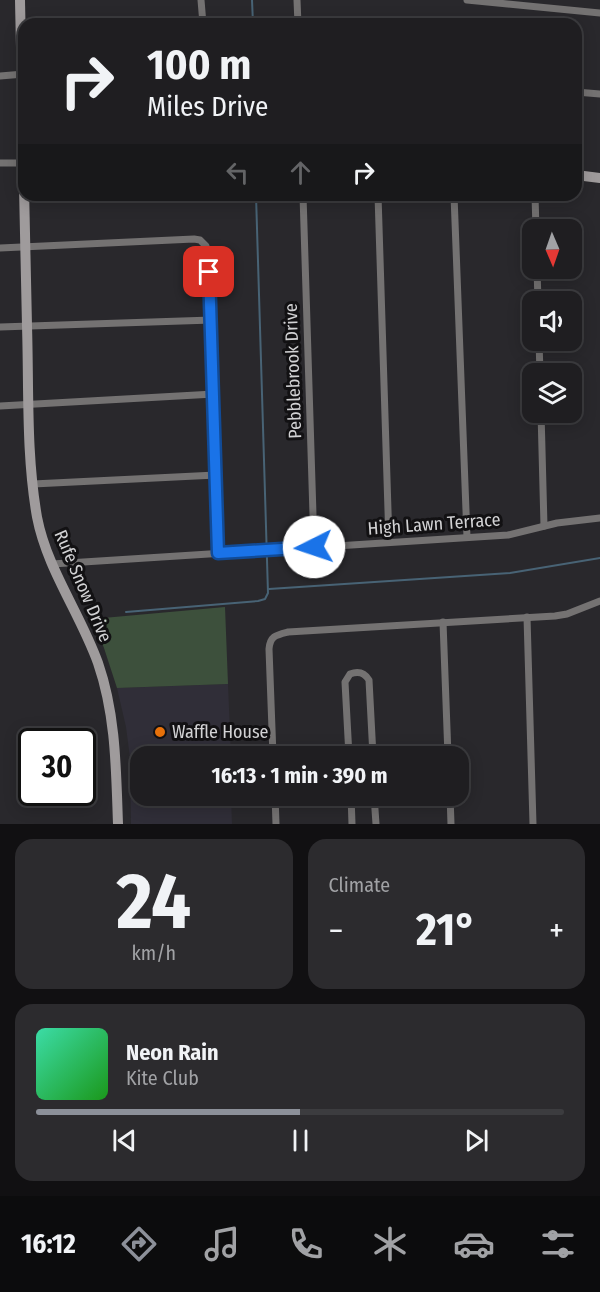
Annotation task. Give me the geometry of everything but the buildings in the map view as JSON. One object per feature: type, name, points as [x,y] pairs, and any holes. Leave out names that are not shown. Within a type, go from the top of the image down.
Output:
[{"type":"main road","name":"Rufe Snow Drive","points":[[20,0],[21,18]]},
{"type":"main road","points":[[582,176],[600,178]]},
{"type":"main road","name":"Rufe Snow Drive","points":[[24,201],[28,405],[33,484],[38,519],[52,564],[90,645],[107,695],[116,752],[118,824]]},
{"type":"street","points":[[201,0],[202,18]]},
{"type":"street","points":[[297,0],[298,18]]},
{"type":"street","points":[[467,0],[600,13]]},
{"type":"street","points":[[0,76],[18,75]]},
{"type":"street","points":[[582,92],[600,94]]},
{"type":"street","points":[[0,163],[18,163]]},
{"type":"street","name":"Pebblebrook Drive","points":[[303,201],[314,547]]},
{"type":"street","points":[[378,201],[389,542]]},
{"type":"street","points":[[454,201],[466,537]]},
{"type":"street","points":[[535,201],[536,219]]},
{"type":"street","points":[[0,248],[200,240],[206,246],[212,320],[218,553]]},
{"type":"street","points":[[0,327],[212,320]]},
{"type":"street","points":[[0,406],[214,394]]},
{"type":"street","points":[[541,423],[544,526]]},
{"type":"street","points":[[33,484],[216,475]]},
{"type":"street","name":"High Lawn Terrace","points":[[52,564],[508,535],[557,523],[600,518]]},
{"type":"street","points":[[273,746],[269,650],[271,638],[288,632],[567,614],[600,601]]},
{"type":"street","points":[[527,617],[533,824]]},
{"type":"street","points":[[443,622],[448,746]]},
{"type":"street","points":[[348,746],[345,682],[350,674],[356,672],[364,674],[369,680],[372,746]]},
{"type":"street","points":[[275,806],[276,824]]},
{"type":"street","points":[[351,806],[352,824]]},
{"type":"street","points":[[375,806],[376,824]]},
{"type":"street","points":[[450,806],[451,824]]},
{"type":"shaded area","points":[[228,684],[231,746],[130,746],[130,758],[117,688]]},
{"type":"shaded area","points":[[131,806],[231,806],[232,824],[131,824]]},
{"type":"green space","points":[[225,607],[228,684],[117,688],[92,619]]},
{"type":"waterway","points":[[252,0],[253,18]]},
{"type":"waterway","points":[[126,612],[258,601],[265,599],[268,593],[256,201]]},
{"type":"waterway","points":[[269,589],[510,573],[600,558]]},
{"type":"place","name":"Waffle House","points":[[160,732]]},
{"type":"route","points":[[209,272],[218,553],[314,547]]}]
